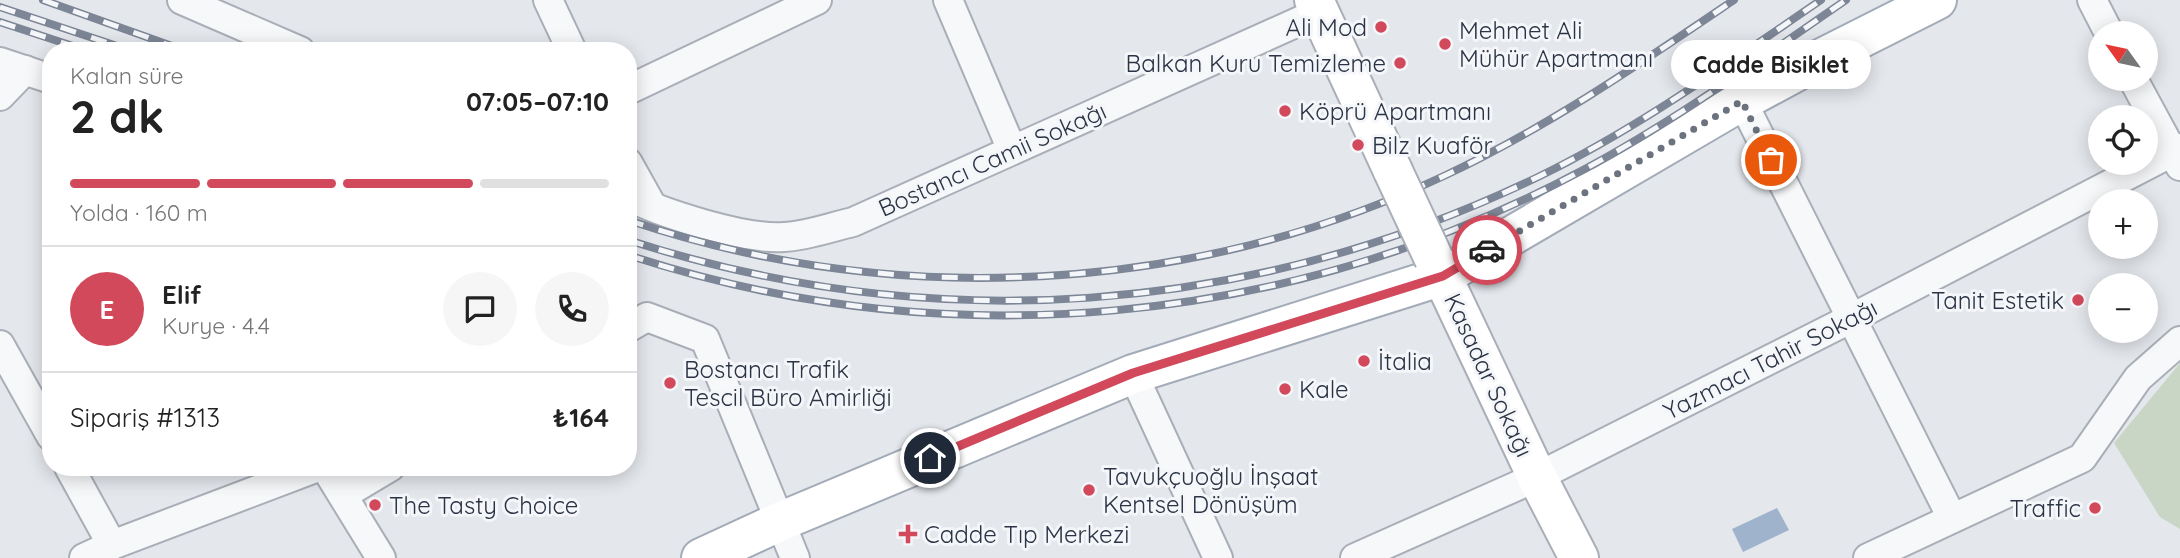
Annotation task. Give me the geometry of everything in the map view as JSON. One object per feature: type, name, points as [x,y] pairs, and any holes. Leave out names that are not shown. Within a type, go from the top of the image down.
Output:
[{"type":"main road","points":[[701,558],[779,522],[1133,373],[1438,267],[1819,59],[1937,0]]},
{"type":"main road","name":"Kasadar Sokağı","points":[[1326,4],[1393,171],[1537,477],[1579,558]]},
{"type":"street","points":[[182,0],[279,42]]},
{"type":"street","points":[[548,0],[568,42]]},
{"type":"street","points":[[637,86],[817,0]]},
{"type":"street","points":[[948,0],[1012,150]]},
{"type":"street","points":[[2092,0],[2103,21]]},
{"type":"street","name":"Bostancı Camii Sokağı","points":[[640,201],[754,236],[785,237],[853,222],[1326,4]]},
{"type":"street","points":[[0,96],[25,70]]},
{"type":"street","points":[[2140,91],[2177,155]]},
{"type":"street","points":[[1742,101],[1952,518]]},
{"type":"street","name":"Yazmacı Tahir Sokağı","points":[[1355,558],[1537,477],[2177,155]]},
{"type":"street","points":[[638,322],[705,339],[795,558]]},
{"type":"street","points":[[1868,558],[2082,458],[2138,378],[2180,341]]},
{"type":"street","points":[[0,345],[42,420]]},
{"type":"street","points":[[1133,373],[1218,558]]},
{"type":"street","points":[[74,476],[112,545]]},
{"type":"street","points":[[84,558],[294,476]]},
{"type":"street","points":[[331,476],[381,558]]},
{"type":"street","points":[[343,495],[375,476]]},
{"type":"green space","points":[[2180,363],[2180,529],[2160,517],[2114,443]]},
{"type":"water","points":[[1777,508],[1789,530],[1743,552],[1732,529]]},
{"type":"railway","points":[[43,0],[161,42]]},
{"type":"railway","points":[[637,223],[729,249],[832,268],[937,277],[1042,276],[1146,266],[1248,245],[1349,215],[1446,175],[1521,136],[1593,93],[1734,0]]},
{"type":"railway","points":[[637,242],[743,271],[859,291],[975,300],[1090,298],[1205,284],[1319,259],[1430,223],[1540,176],[1649,115],[1821,0]]},
{"type":"railway","points":[[637,257],[748,288],[870,308],[992,315],[1114,310],[1235,293],[1354,264],[1471,223],[1583,170],[1684,110],[1846,0]]},
{"type":"railway","points":[[0,7],[105,42]]},
{"type":"railway","points":[[0,22],[61,42]]},
{"type":"way so far","points":[[1487,250],[1742,101],[1771,160]]},
{"type":"place","name":"Ali Mod","points":[[1381,27]]},
{"type":"place","name":"Mehmet Ali Mühür Apartmanı","points":[[1445,44]]},
{"type":"place","name":"Balkan Kuru Temizleme","points":[[1400,63]]},
{"type":"place","name":"Köprü Apartmanı","points":[[1285,111]]},
{"type":"place","name":"Bilz Kuaför","points":[[1358,145]]},
{"type":"place","name":"Cadde Bisiklet","points":[[1771,160]]},
{"type":"place","name":"Tanit Estetik","points":[[2078,300]]},
{"type":"place","name":"İtalia","points":[[1364,361]]},
{"type":"place","name":"Bostancı Trafik Tescil Büro Amirliği","points":[[670,383]]},
{"type":"place","name":"Kale","points":[[1285,389]]},
{"type":"place","name":"Tavukçuoğlu İnşaat Kentsel Dönüşüm","points":[[1089,490]]},
{"type":"place","name":"The Tasty Choice","points":[[375,505]]},
{"type":"place","name":"Traffic","points":[[2095,508]]},
{"type":"place","name":"Cadde Tıp Merkezi","points":[[908,534]]},
{"type":"route","points":[[930,458],[1133,373],[1443,276],[1487,250]]}]
